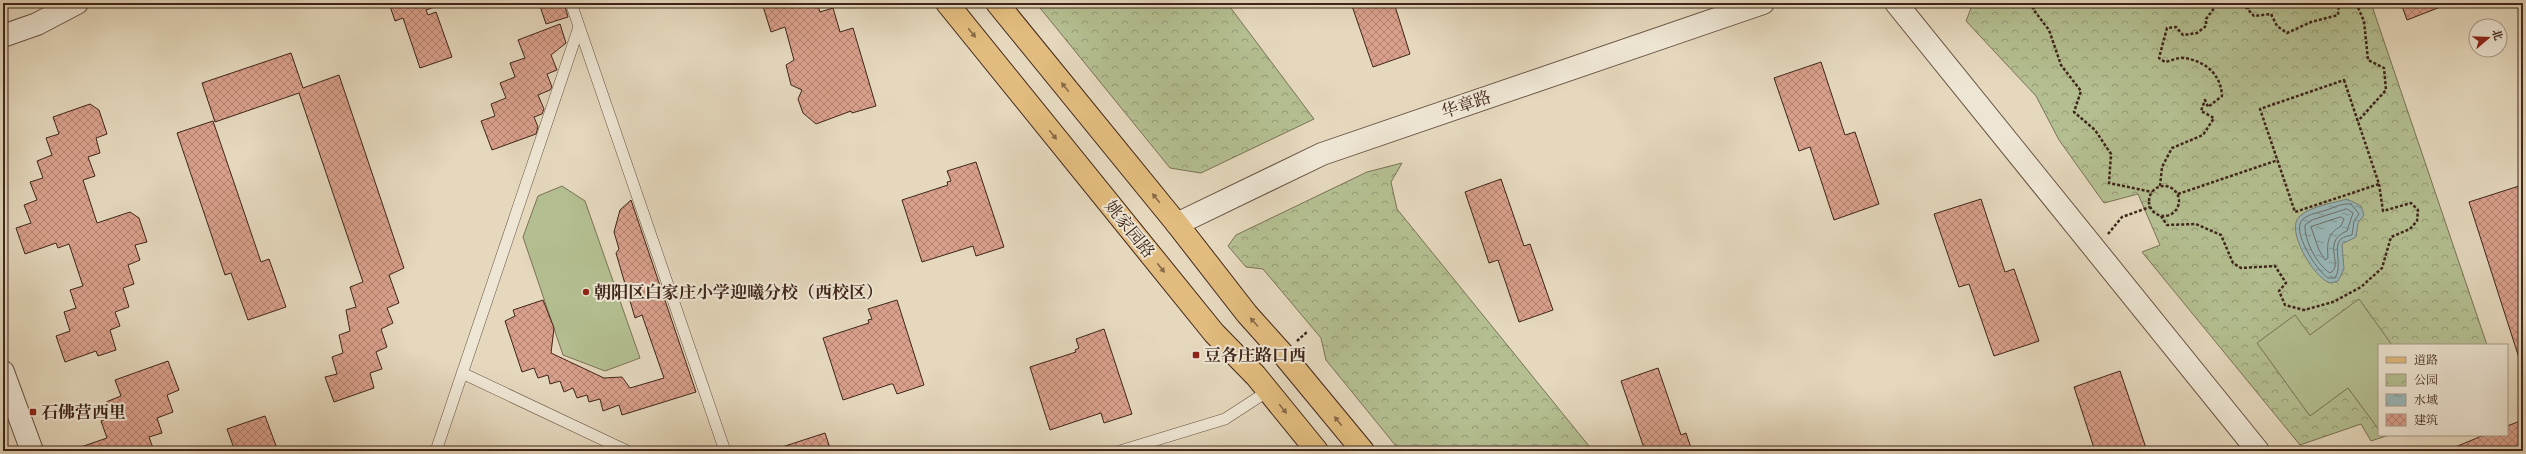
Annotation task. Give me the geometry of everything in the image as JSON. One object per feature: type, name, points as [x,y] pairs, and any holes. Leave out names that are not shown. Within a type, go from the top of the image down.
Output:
[{"type":"main road","name":"姚家园路","points":[[947,3],[1214,334],[1268,391],[1317,451]]},
{"type":"main road","points":[[997,3],[1177,224],[1247,314],[1282,353],[1363,451]]},
{"type":"street","points":[[3,36],[37,24],[76,3]]},
{"type":"street","name":"华章路","points":[[1177,224],[1322,154],[1763,3]]},
{"type":"street","points":[[1896,3],[2258,451]]},
{"type":"street","points":[[3,372],[32,451]]},
{"type":"lane","points":[[571,3],[725,451]]},
{"type":"lane","points":[[436,451],[579,27]]},
{"type":"lane","points":[[462,373],[627,451]]},
{"type":"lane","points":[[1120,451],[1225,419],[1268,391]]},
{"type":"path","points":[[2038,3],[2033,8],[2049,30],[2061,65],[2081,91],[2074,112],[2095,130],[2111,154],[2109,183],[2152,192]]},
{"type":"path","points":[[2160,186],[2162,167],[2172,148],[2203,135],[2214,118],[2201,111],[2205,100],[2208,107],[2222,96],[2222,83],[2208,66],[2183,58],[2165,62],[2159,58],[2167,28],[2176,27],[2183,35],[2197,33],[2206,26],[2206,19],[2218,3]]},
{"type":"path","points":[[2242,3],[2254,16],[2271,14],[2277,26],[2288,33],[2311,22],[2338,15],[2339,3]]},
{"type":"path","points":[[2248,3],[2248,9]]},
{"type":"path","points":[[2356,3],[2364,21],[2368,60],[2384,68],[2386,90],[2358,121]]},
{"type":"path","points":[[2150,207],[2161,216],[2167,225],[2196,224],[2221,235],[2233,263],[2241,268],[2275,266],[2286,283],[2279,291],[2285,305],[2304,310],[2333,302],[2361,287],[2382,268],[2391,237],[2410,229],[2417,221],[2418,210],[2411,204],[2383,211],[2379,184],[2344,80],[2260,108],[2295,212],[2379,184]]},
{"type":"path","points":[[2178,194],[2278,160]]},
{"type":"path","points":[[2150,207],[2152,192],[2160,186],[2170,187],[2178,194],[2179,203],[2175,212],[2161,216]]},
{"type":"path","points":[[2095,249],[2122,217],[2150,207]]},
{"type":"green space","points":[[1036,3],[1227,3],[1314,119],[1201,173],[1170,168]]},
{"type":"green space","points":[[1973,3],[2371,3],[2487,344],[2378,344],[2378,436],[2386,436],[2371,441],[2361,424],[2300,445],[2142,252],[2160,245],[2138,194],[2104,203],[2059,140],[2036,96],[1966,21]]},
{"type":"green space","points":[[1402,163],[1391,182],[1397,209],[1593,451],[1400,451],[1326,360],[1321,338],[1263,269],[1246,267],[1228,246],[1236,235],[1367,172]]},
{"type":"green space","points":[[562,186],[585,201],[640,358],[605,371],[563,355],[523,237],[538,196]]},
{"type":"green space","points":[[2359,299],[2391,344],[2378,344],[2378,429],[2348,388],[2310,416],[2257,343],[2295,315],[2310,335]]},
{"type":"water","points":[[2347,199],[2361,206],[2364,215],[2358,223],[2356,237],[2342,244],[2344,269],[2338,281],[2330,283],[2323,279],[2309,263],[2298,242],[2296,222],[2300,216],[2310,210]]},
{"type":"building","points":[[389,3],[439,3],[440,5],[426,10],[428,15],[436,12],[452,57],[420,68],[403,18],[395,21]]},
{"type":"building","points":[[539,3],[564,3],[568,17],[546,24]]},
{"type":"building","points":[[762,3],[817,3],[820,12],[833,8],[840,32],[853,28],[876,106],[852,113],[851,111],[816,124],[803,113],[798,99],[802,90],[791,85],[786,65],[794,60],[785,27],[771,32]]},
{"type":"building","points":[[1351,3],[1394,3],[1410,54],[1373,67]]},
{"type":"building","points":[[2401,3],[2447,3],[2448,4],[2407,20]]},
{"type":"building","points":[[560,24],[566,43],[551,55],[557,70],[547,74],[552,87],[550,90],[538,95],[544,109],[542,114],[534,117],[538,127],[536,134],[492,150],[481,121],[495,116],[491,104],[506,98],[500,83],[515,77],[510,63],[525,58],[518,40]]},
{"type":"building","points":[[291,53],[303,88],[339,75],[404,268],[389,275],[399,303],[387,308],[393,323],[381,329],[387,347],[376,352],[382,369],[370,373],[374,388],[334,402],[325,377],[337,374],[332,357],[343,353],[339,335],[350,331],[346,310],[356,307],[350,287],[363,282],[299,93],[215,122],[202,83]]},
{"type":"building","points":[[1821,62],[1845,135],[1855,132],[1879,204],[1834,220],[1810,147],[1799,151],[1774,78]]},
{"type":"building","points":[[90,104],[99,110],[107,134],[96,138],[100,153],[88,157],[95,176],[83,180],[97,223],[130,212],[139,218],[147,242],[135,245],[140,260],[128,265],[134,284],[123,288],[129,307],[115,312],[120,326],[110,330],[116,350],[98,356],[96,351],[65,362],[56,336],[70,331],[64,312],[76,308],[70,290],[83,286],[69,244],[58,248],[56,243],[25,254],[16,228],[31,223],[24,205],[37,200],[30,182],[43,178],[37,161],[52,155],[46,138],[59,134],[53,117]]},
{"type":"building","points":[[213,121],[261,262],[269,259],[286,307],[248,320],[231,273],[225,275],[177,133]]},
{"type":"building","points":[[976,162],[1004,247],[976,256],[973,246],[922,262],[902,200],[948,185],[947,182],[951,181],[947,171]]},
{"type":"building","points":[[1501,179],[1524,246],[1530,244],[1553,310],[1519,322],[1498,260],[1489,263],[1465,192]]},
{"type":"building","points":[[2519,186],[2523,198],[2523,361],[2520,361],[2469,202]]},
{"type":"building","points":[[1981,199],[2005,272],[2014,269],[2039,341],[1994,356],[1969,284],[1959,287],[1934,214]]},
{"type":"building","points":[[631,200],[696,392],[622,415],[619,405],[603,411],[600,399],[589,402],[587,395],[577,398],[573,388],[564,392],[560,381],[550,384],[548,375],[538,378],[534,368],[522,372],[505,321],[515,316],[513,310],[543,300],[554,328],[551,353],[604,378],[622,377],[630,388],[664,378],[642,315],[635,318],[616,253],[619,249],[614,232],[620,210]]},
{"type":"building","points":[[897,300],[924,385],[897,394],[893,384],[891,384],[843,400],[823,338],[869,323],[868,320],[872,319],[868,309]]},
{"type":"building","points":[[1104,329],[1132,414],[1104,423],[1101,413],[1050,430],[1030,367],[1076,352],[1075,350],[1079,348],[1076,339]]},
{"type":"building","points":[[168,361],[179,390],[167,395],[173,412],[157,418],[162,433],[149,437],[154,451],[75,451],[75,449],[107,438],[101,421],[111,417],[106,402],[121,396],[115,380]]},
{"type":"building","points":[[1658,368],[1681,435],[1686,433],[1692,451],[1642,451],[1644,448],[1621,381]]},
{"type":"building","points":[[2120,371],[2147,451],[2095,451],[2074,387]]},
{"type":"building","points":[[265,416],[278,451],[235,451],[227,429]]},
{"type":"building","points":[[2523,420],[2523,451],[2446,451],[2482,436],[2508,436],[2508,426]]},
{"type":"building","points":[[825,433],[831,451],[780,451],[779,448]]},
{"type":"place","name":"朝阳区白家庄小学迎曦分校（西校区）","points":[[586,292]]},
{"type":"place","name":"豆各庄路口西","points":[[1196,355]]},
{"type":"place","name":"石佛营西里","points":[[33,412]]}]
